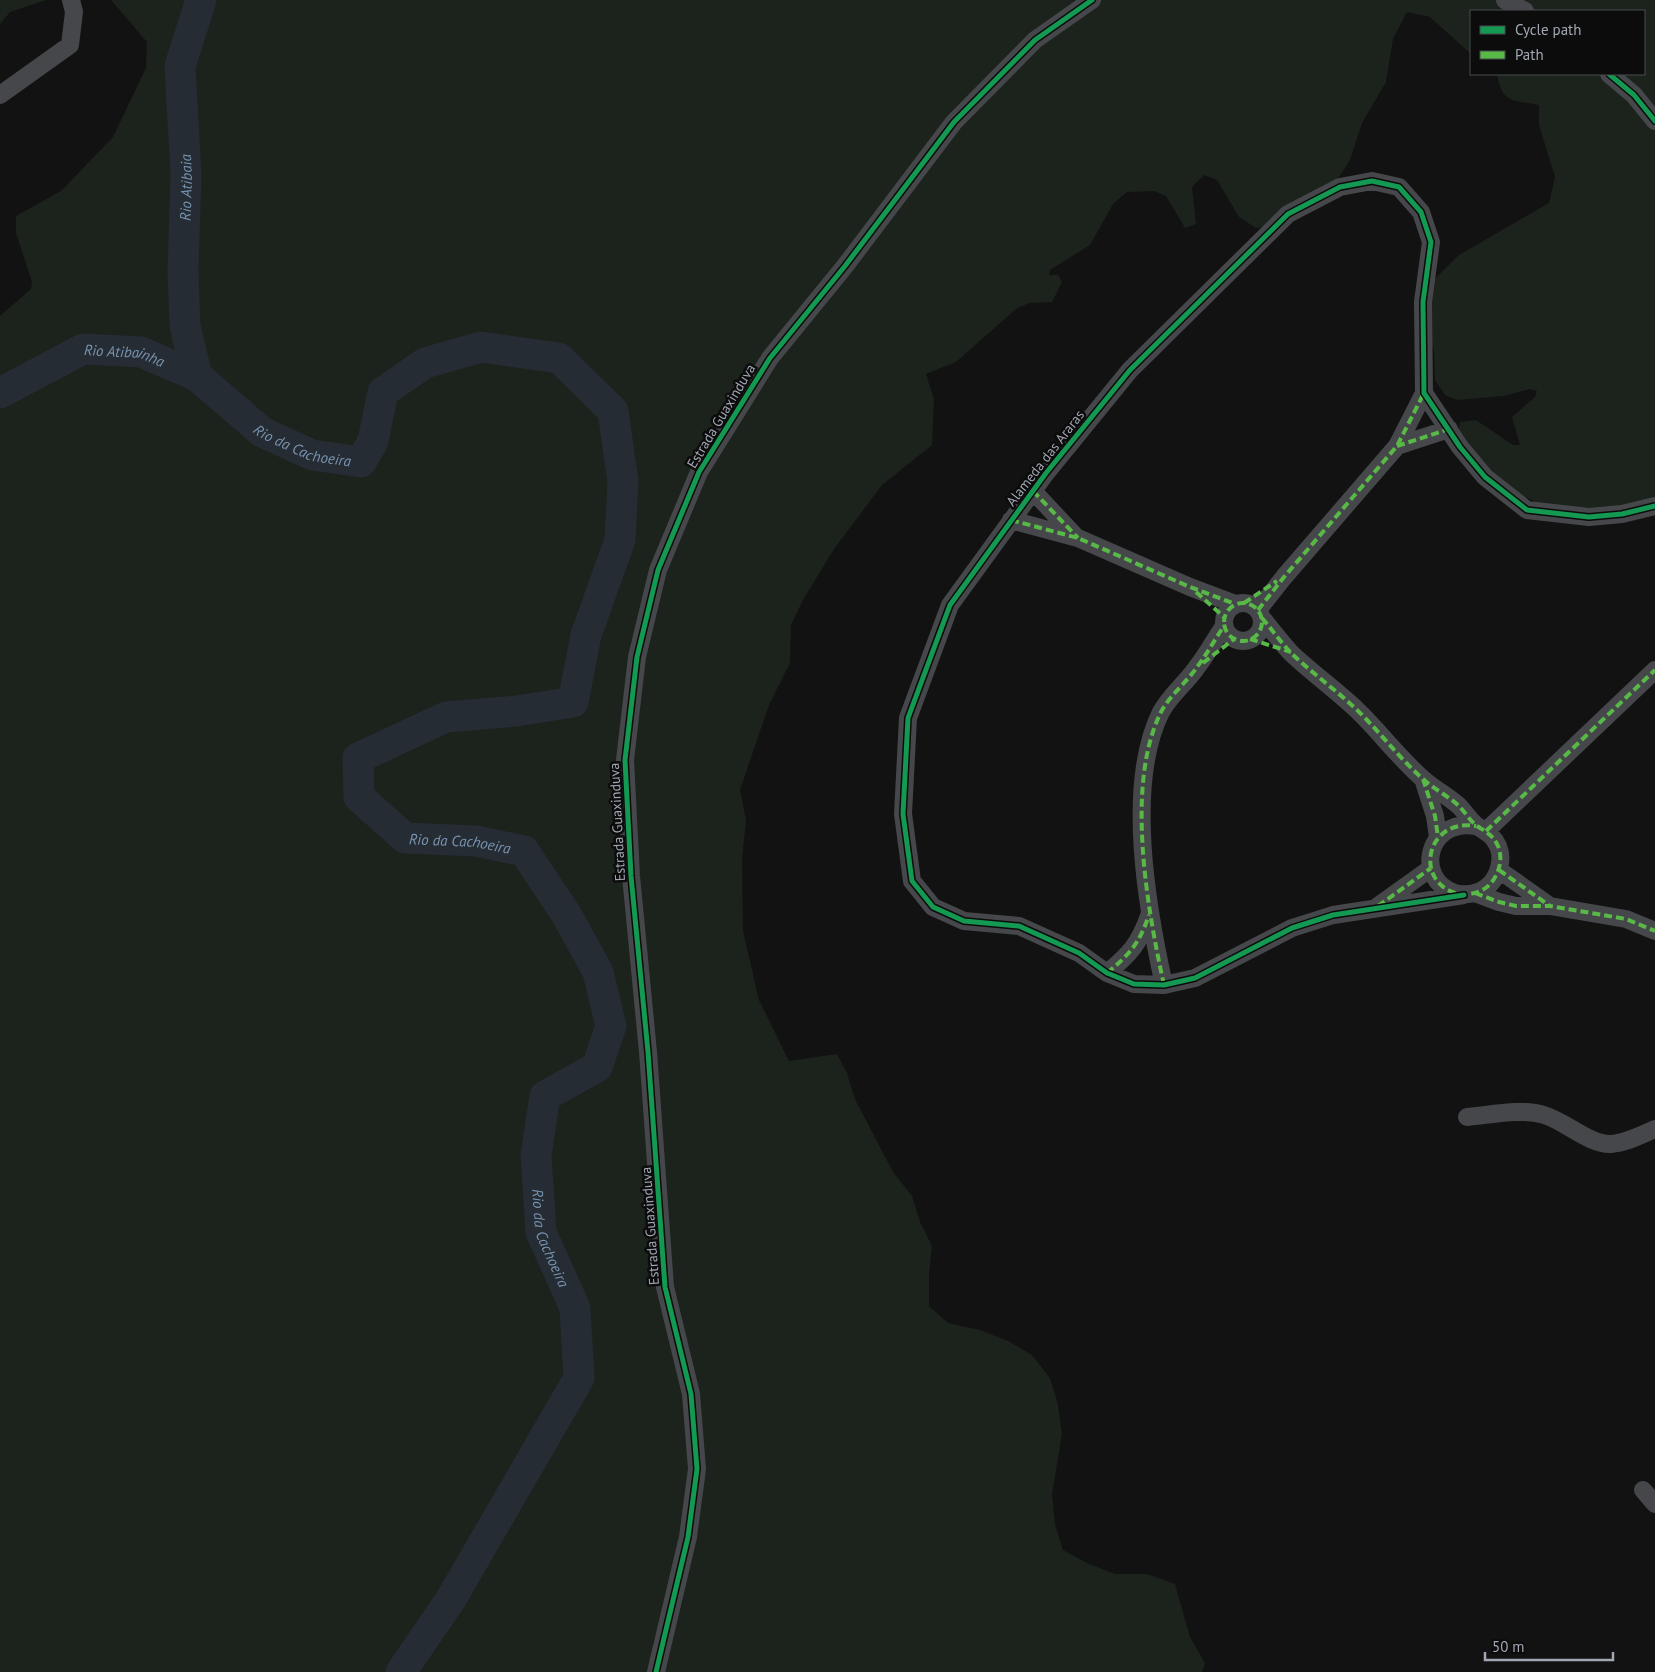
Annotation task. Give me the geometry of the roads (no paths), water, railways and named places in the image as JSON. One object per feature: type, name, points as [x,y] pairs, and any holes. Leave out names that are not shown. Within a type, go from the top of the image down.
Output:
[{"type":"street","points":[[0,95],[70,45],[74,12],[71,0]]},
{"type":"street","name":"Estrada Guaxinduva","points":[[656,1672],[688,1537],[697,1469],[691,1394],[665,1287],[648,1052],[630,876],[625,760],[637,657],[658,570],[699,472],[770,358],[845,266],[954,122],[1035,40],[1092,0]]},
{"type":"street","points":[[1505,0],[1523,10]]},
{"type":"street","points":[[1610,75],[1634,95],[1655,121]]},
{"type":"street","name":"Alameda das Araras","points":[[1424,394],[1423,302],[1432,242],[1421,212],[1399,187],[1372,181],[1340,187],[1288,214],[1130,370],[1032,491],[950,605],[908,718],[903,814],[912,881],[933,907],[964,922],[1019,926],[1079,953],[1106,973],[1134,984],[1164,985],[1196,978],[1292,928],[1333,915],[1470,894]]},
{"type":"street","points":[[1164,985],[1149,915],[1142,806],[1147,755],[1162,711],[1197,667],[1284,577],[1397,446],[1424,394],[1460,447],[1485,477],[1527,510],[1589,517],[1622,514],[1655,506]]},
{"type":"street","points":[[1397,446],[1449,429]]},
{"type":"street","points":[[1032,491],[1078,538]]},
{"type":"street","points":[[1011,520],[1078,538],[1190,587],[1291,652],[1358,711],[1423,779],[1459,806],[1499,848],[1501,860],[1494,881],[1470,894]]},
{"type":"street","points":[[1241,620],[1291,652]]},
{"type":"street","points":[[1438,837],[1456,826],[1481,828],[1655,670]]},
{"type":"street","points":[[1423,779],[1435,816],[1438,837],[1430,857],[1431,868],[1443,887],[1516,906],[1550,906],[1626,919],[1655,930]]},
{"type":"street","points":[[1376,907],[1431,868]]},
{"type":"street","points":[[1499,870],[1550,906]]},
{"type":"street","points":[[1106,973],[1134,949],[1141,937],[1149,915]]},
{"type":"street","points":[[1467,1117],[1531,1112],[1556,1119],[1599,1142],[1609,1144],[1622,1142],[1655,1129]]},
{"type":"street","points":[[1643,1490],[1655,1504]]},
{"type":"waterway","name":"Rio Atibaia","points":[[197,376],[185,326],[183,272],[186,175],[180,66],[201,0]]},
{"type":"waterway","name":"Rio da Cachoeira","points":[[0,393],[83,349],[141,352],[197,376],[262,432],[312,455],[361,462],[373,441],[383,392],[425,363],[481,347],[559,358],[613,411],[623,482],[620,540],[586,635],[573,702],[517,711],[446,717],[358,758],[359,797],[405,838],[476,841],[524,851],[566,914],[598,972],[611,1026],[597,1067],[545,1096],[536,1155],[541,1232],[575,1308],[579,1378],[451,1599],[401,1672]]},
{"type":"water label","name":"Rio Atibainha","points":[[125,359]]}]
